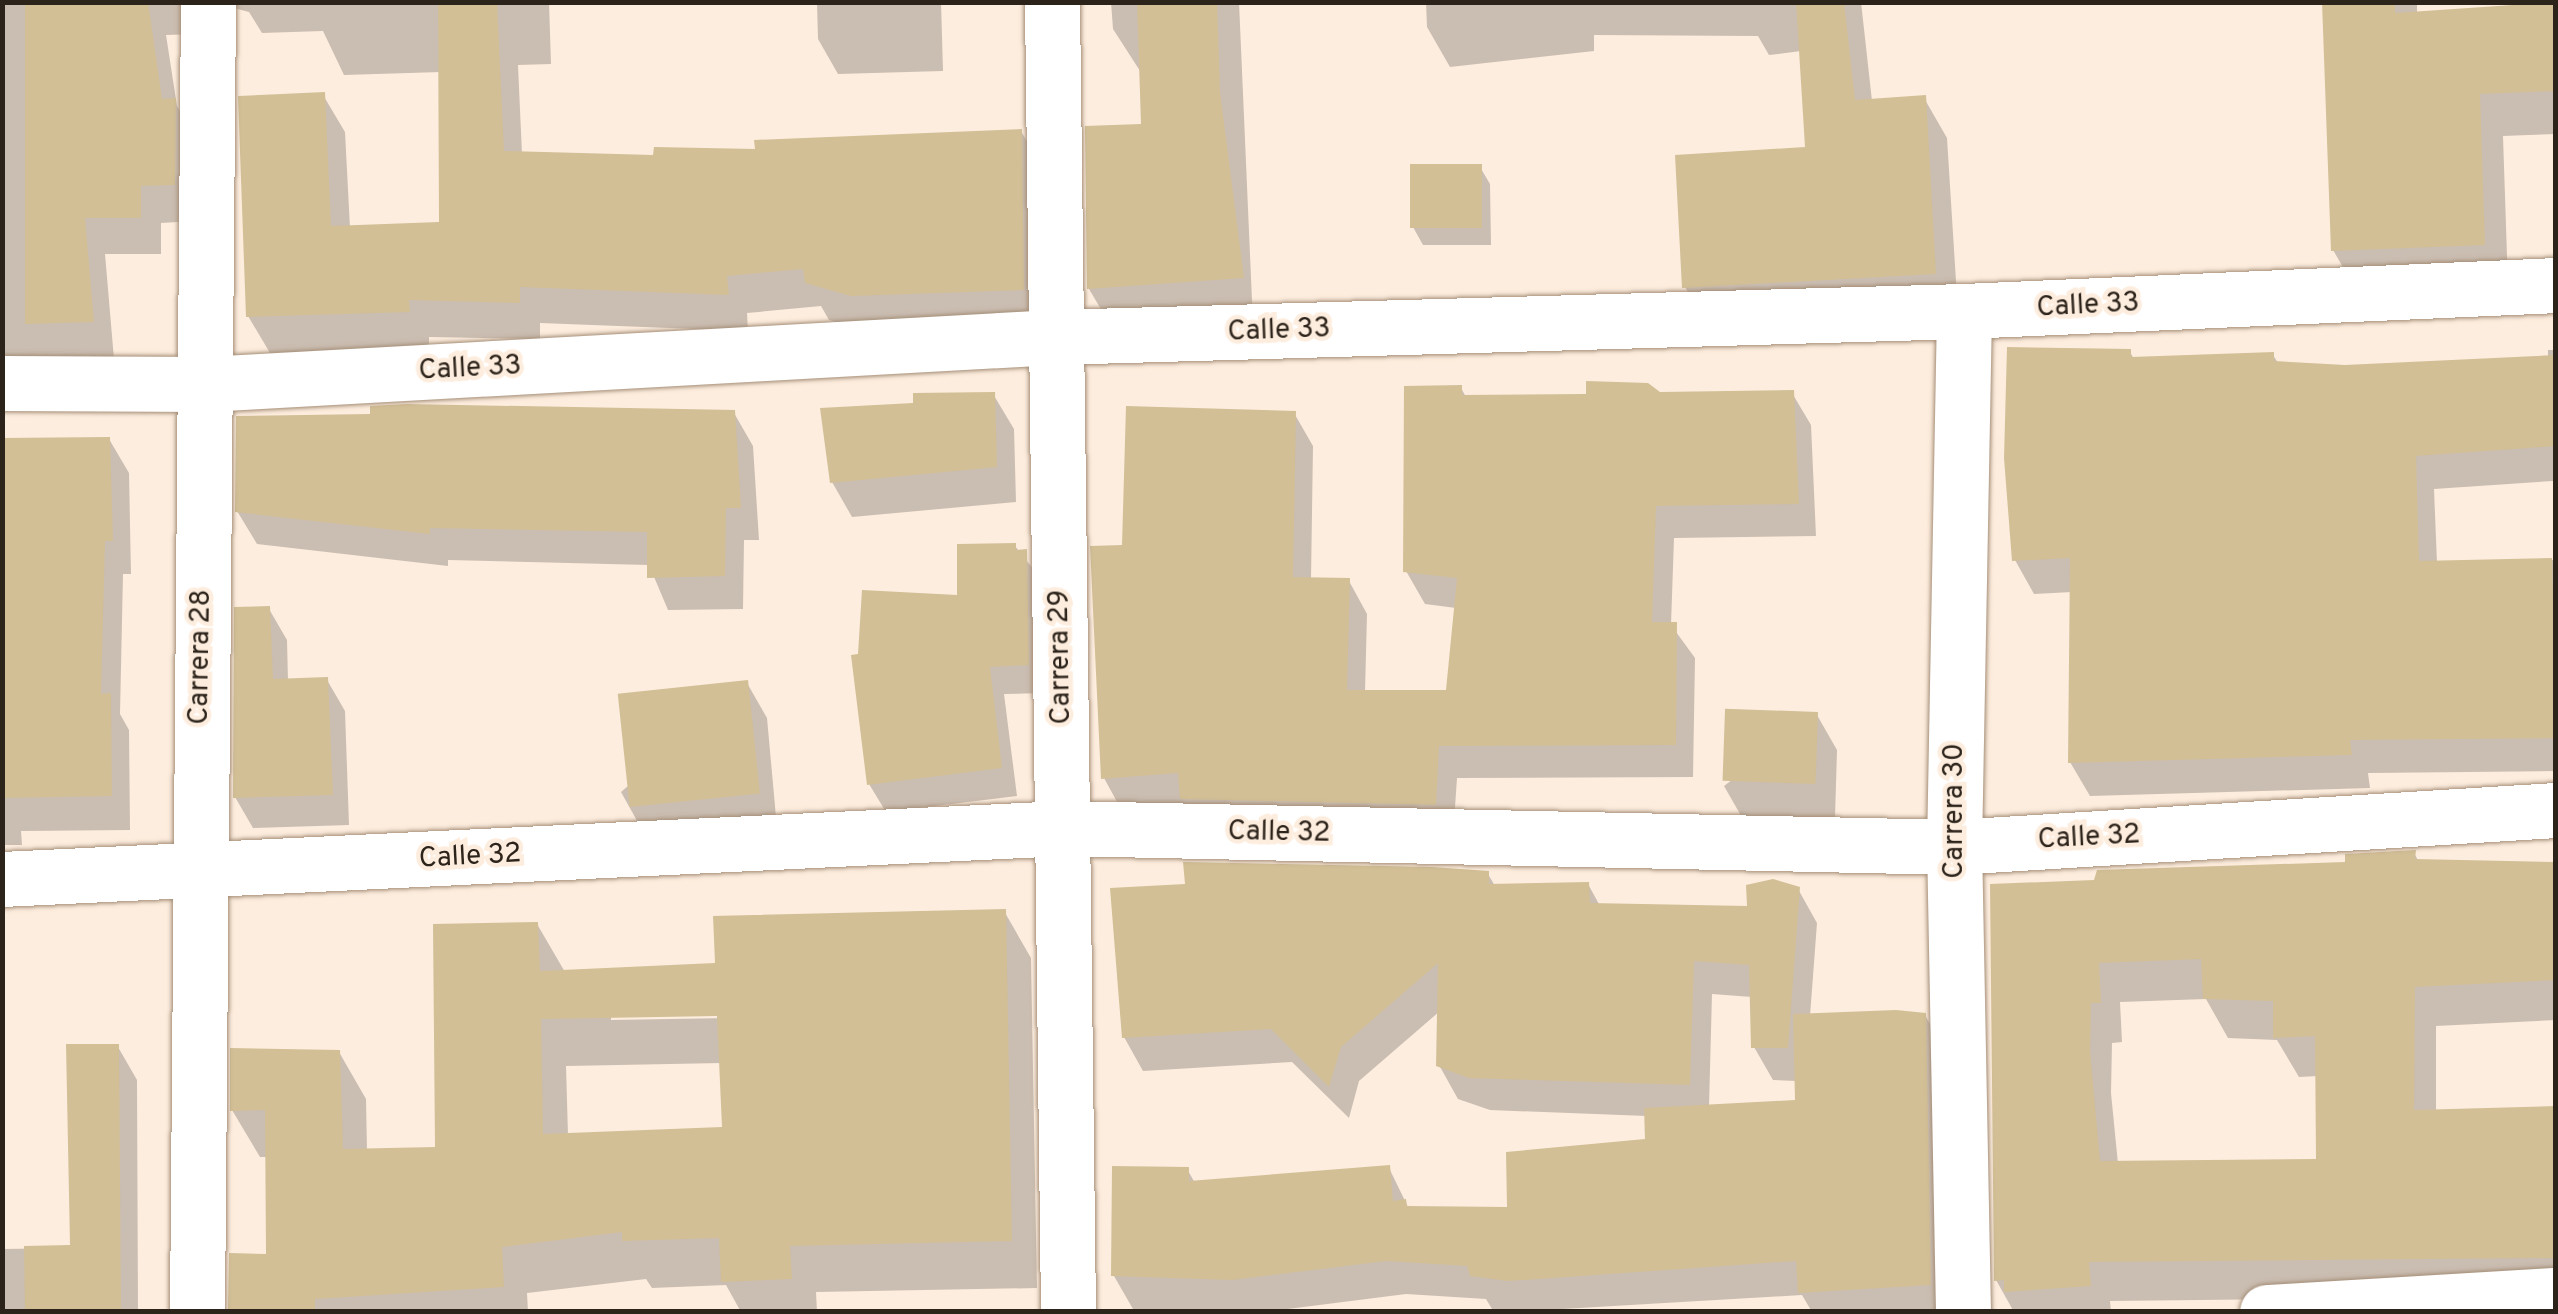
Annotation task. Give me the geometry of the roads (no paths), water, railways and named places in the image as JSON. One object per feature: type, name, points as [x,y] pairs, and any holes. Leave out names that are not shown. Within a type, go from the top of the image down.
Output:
[{"type":"street","name":"Carrera 28","points":[[197,1312],[197,870],[208,2]]},
{"type":"street","name":"Carrera 29","points":[[1052,2],[1068,1312]]},
{"type":"street","name":"Calle 33","points":[[2,384],[206,384],[1054,337],[1964,311],[2556,285]]},
{"type":"street","name":"Carrera 30","points":[[1963,1312],[1954,847],[1964,311]]},
{"type":"street","name":"Calle 32","points":[[2,879],[1064,828],[1954,847],[2556,810]]},
{"type":"street","points":[[2267,1312],[2556,1295]]}]
